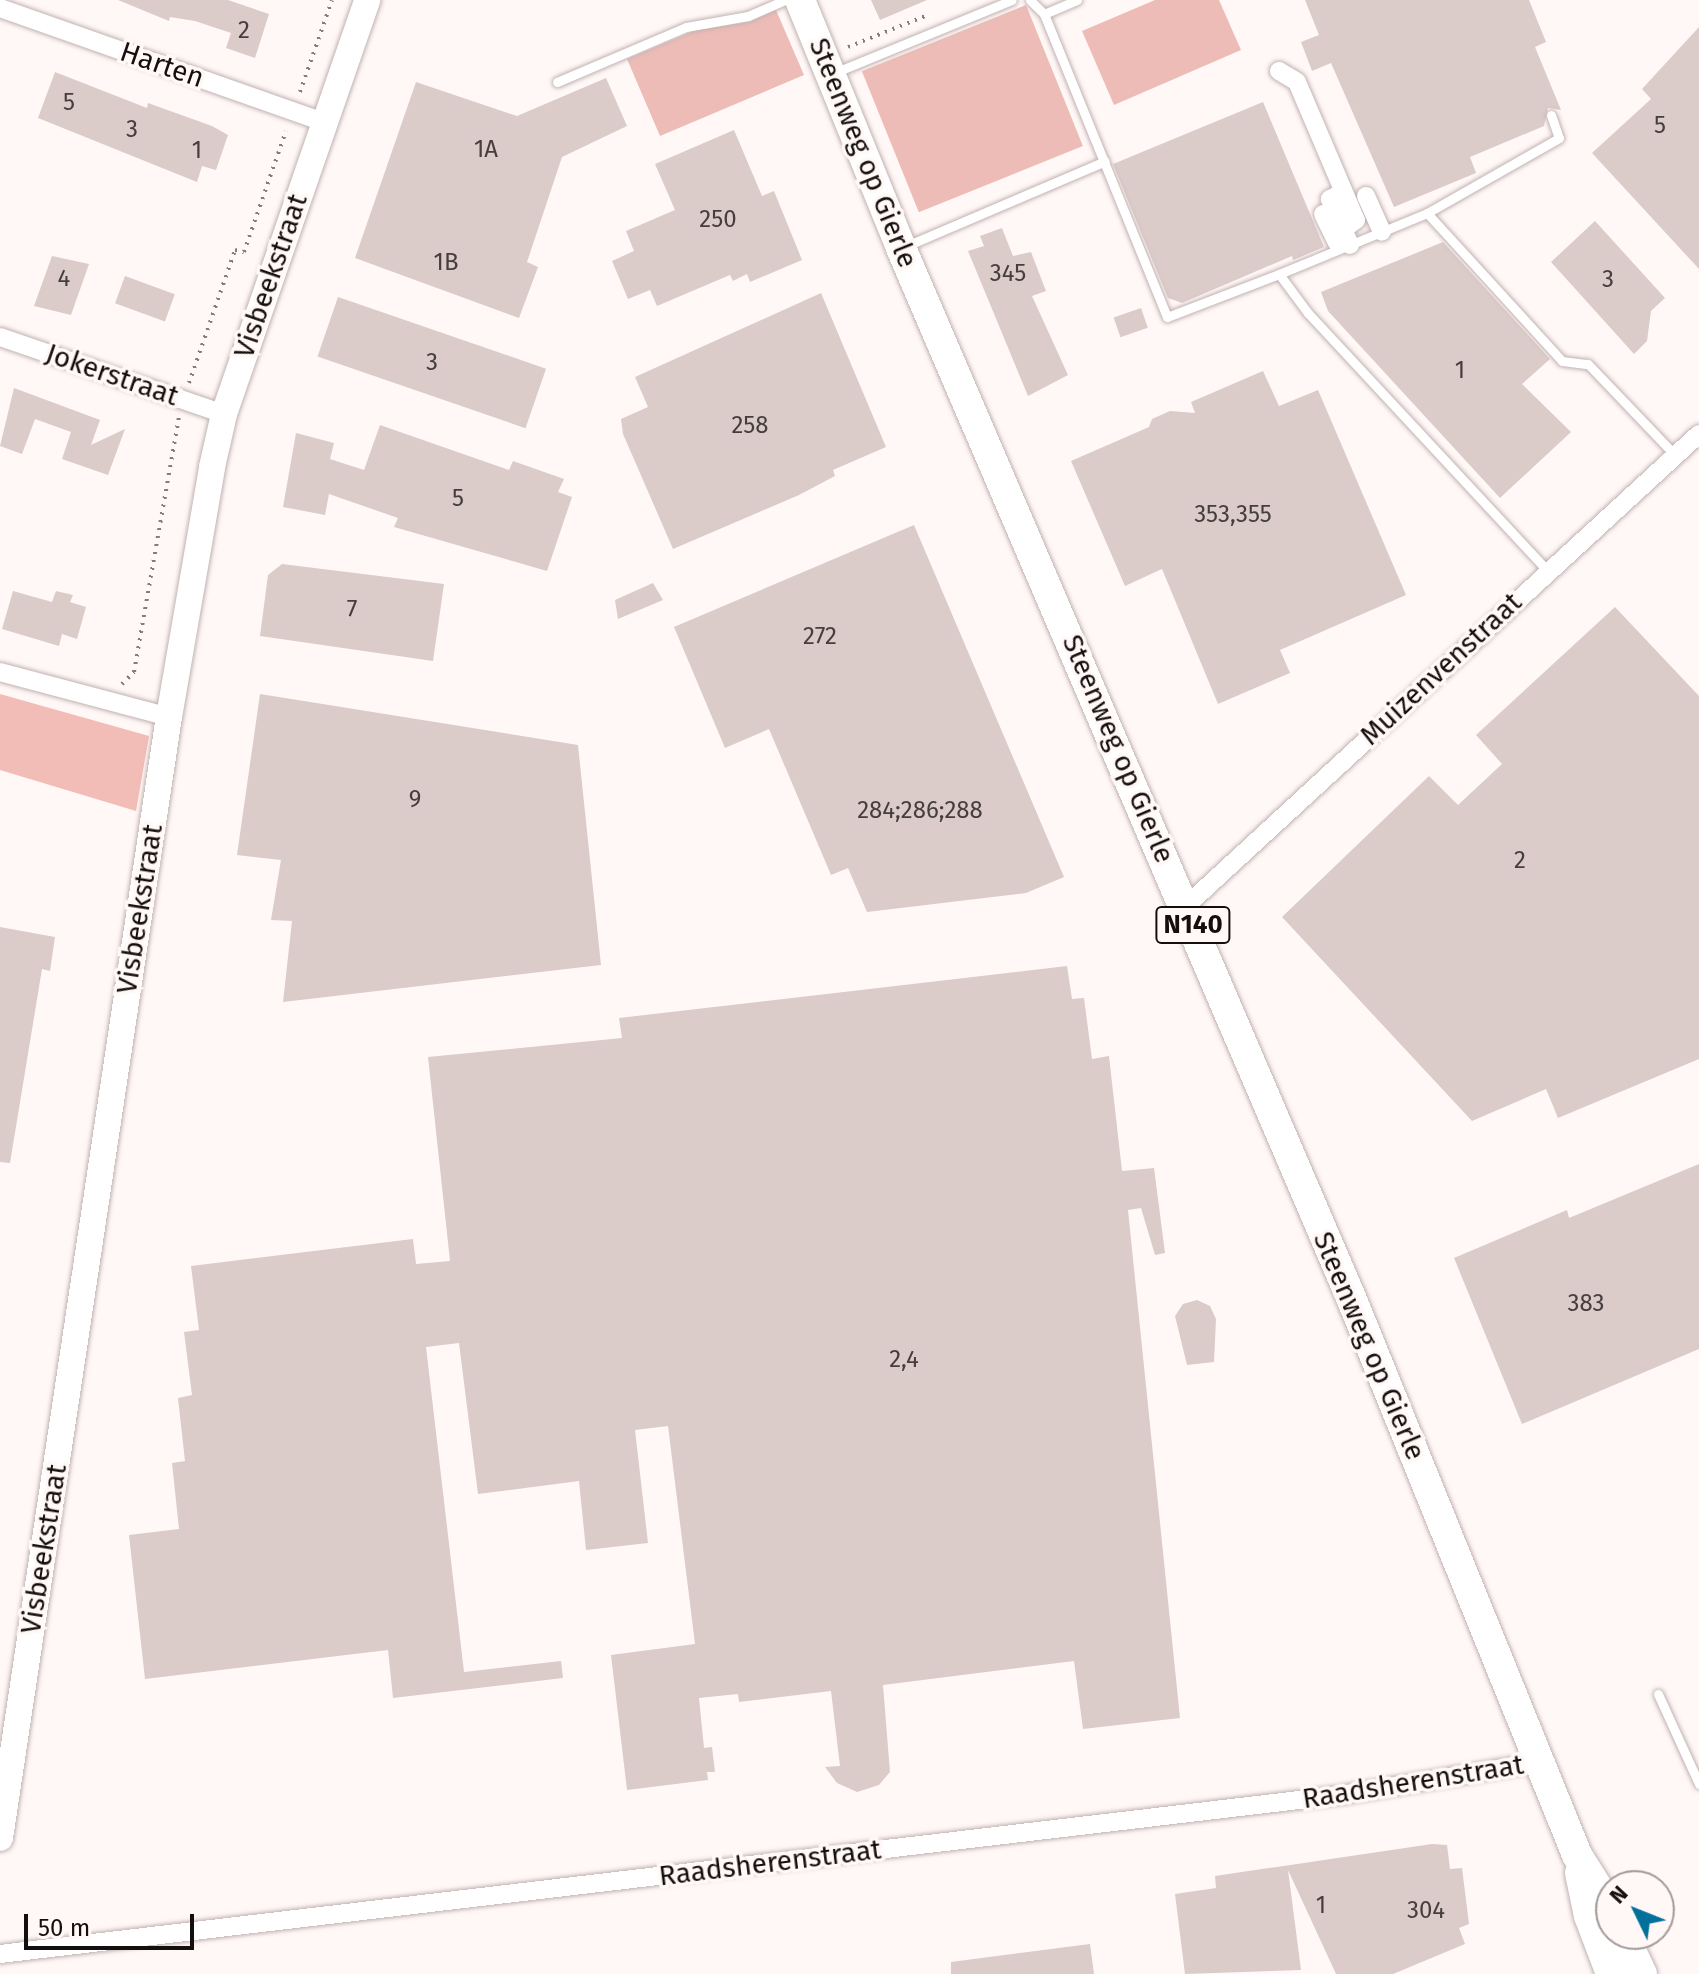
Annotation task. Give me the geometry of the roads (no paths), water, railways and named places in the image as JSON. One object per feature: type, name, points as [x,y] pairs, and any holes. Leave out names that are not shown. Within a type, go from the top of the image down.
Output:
[{"type":"main road","name":"Steenweg op Gierle","points":[[800,0],[901,248],[1186,906],[1577,1855],[1595,1884]]},
{"type":"main road","name":"Steenweg op Gierle","points":[[1577,1855],[1589,1916],[1611,1974]]},
{"type":"main road","points":[[1631,1950],[1642,1974]]},
{"type":"street","name":"Visbeekstraat","points":[[0,1838],[169,717],[224,414],[367,0]]},
{"type":"street","name":"Harten","points":[[0,8],[323,122]]},
{"type":"street","points":[[1279,71],[1297,82],[1356,220],[1350,224],[1336,196],[1330,199],[1345,247]]},
{"type":"street","points":[[1338,176],[1363,190],[1382,232]]},
{"type":"street","points":[[1338,176],[1321,209],[1345,247]]},
{"type":"street","name":"Jokerstraat","points":[[0,337],[224,414]]},
{"type":"street","name":"Muizenvenstraat","points":[[1186,906],[1547,570],[1699,434]]},
{"type":"street","points":[[0,672],[169,717]]},
{"type":"street","name":"Raadsherenstraat","points":[[0,1954],[1342,1795],[1539,1762]]},
{"type":"lane","points":[[557,82],[686,27],[748,16],[785,0]]},
{"type":"lane","points":[[827,66],[1012,0]]},
{"type":"lane","points":[[1030,0],[1044,14],[1167,317],[1427,213],[1559,138],[1551,115]]},
{"type":"lane","points":[[1044,14],[1077,0]]},
{"type":"lane","points":[[901,248],[1105,161]]},
{"type":"lane","points":[[1427,213],[1562,361],[1588,364],[1675,455]]},
{"type":"lane","points":[[1279,274],[1308,313],[1547,570]]},
{"type":"lane","points":[[1658,1694],[1699,1784]]}]
